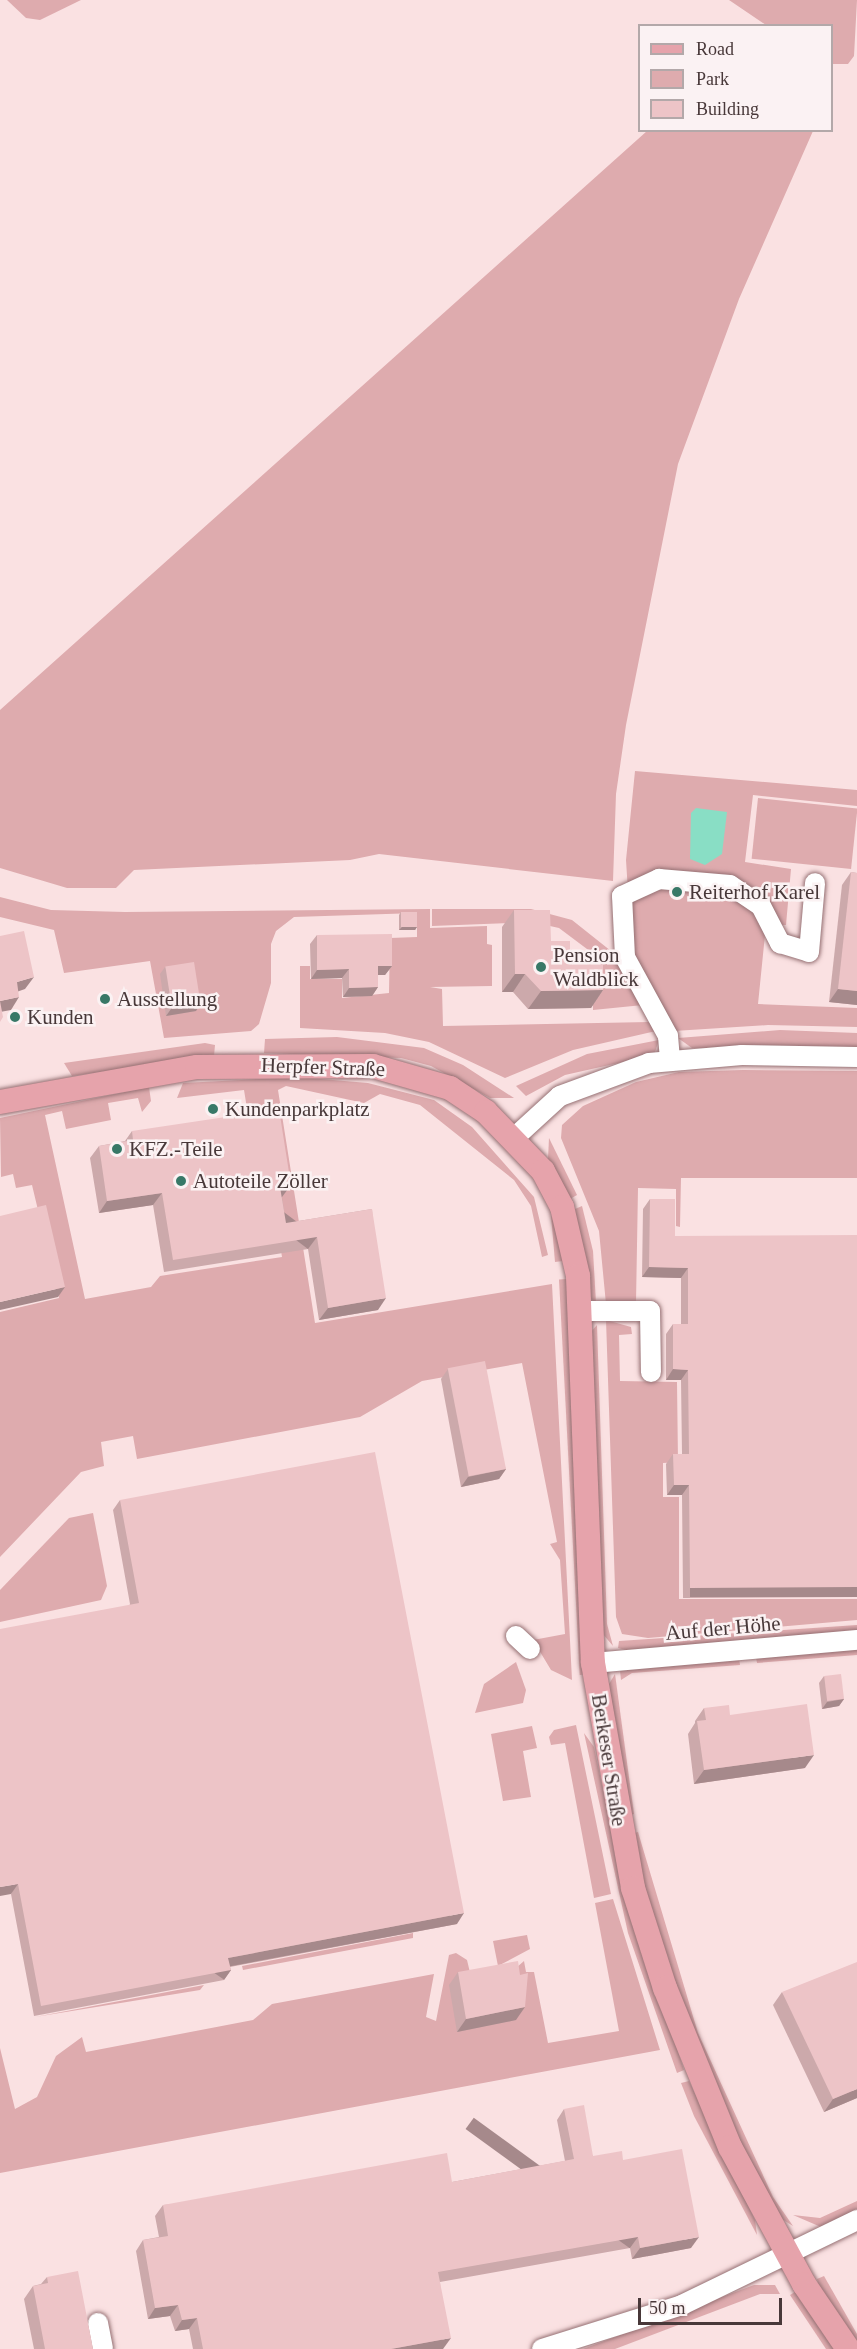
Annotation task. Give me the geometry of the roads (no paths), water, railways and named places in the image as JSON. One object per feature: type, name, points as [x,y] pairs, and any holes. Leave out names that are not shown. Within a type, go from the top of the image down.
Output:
[{"type":"main road","name":"Herpfer Straße","points":[[0,1102],[197,1067],[286,1062],[373,1066],[450,1088],[514,1138]]},
{"type":"main road","name":"Berkeser Straße","points":[[514,1138],[543,1171],[562,1207],[580,1311],[593,1663],[612,1787],[646,1937],[714,2112],[788,2255],[848,2349]]},
{"type":"street","points":[[670,1059],[668,1036],[625,957],[621,896],[658,879],[730,885],[761,906],[780,943],[809,952],[815,883]]},
{"type":"street","points":[[514,1138],[538,1112],[582,1084],[670,1059],[857,1057]]},
{"type":"street","points":[[580,1311],[650,1311],[651,1372]]},
{"type":"street","name":"Auf der Höhe","points":[[593,1663],[857,1640]]},
{"type":"street","points":[[543,2349],[681,2305],[857,2220]]},
{"type":"street","points":[[98,2323],[103,2349]]},
{"type":"place","name":"Reiterhof Karel","points":[[677,892]]},
{"type":"place","name":"Pension Waldblick","points":[[541,967]]},
{"type":"place","name":"Ausstellung","points":[[105,999]]},
{"type":"place","name":"Kunden","points":[[15,1017]]},
{"type":"place","name":"Kundenparkplatz","points":[[213,1109]]},
{"type":"place","name":"KFZ.-Teile","points":[[117,1149]]},
{"type":"place","name":"Autoteile Zöller","points":[[181,1181]]}]
